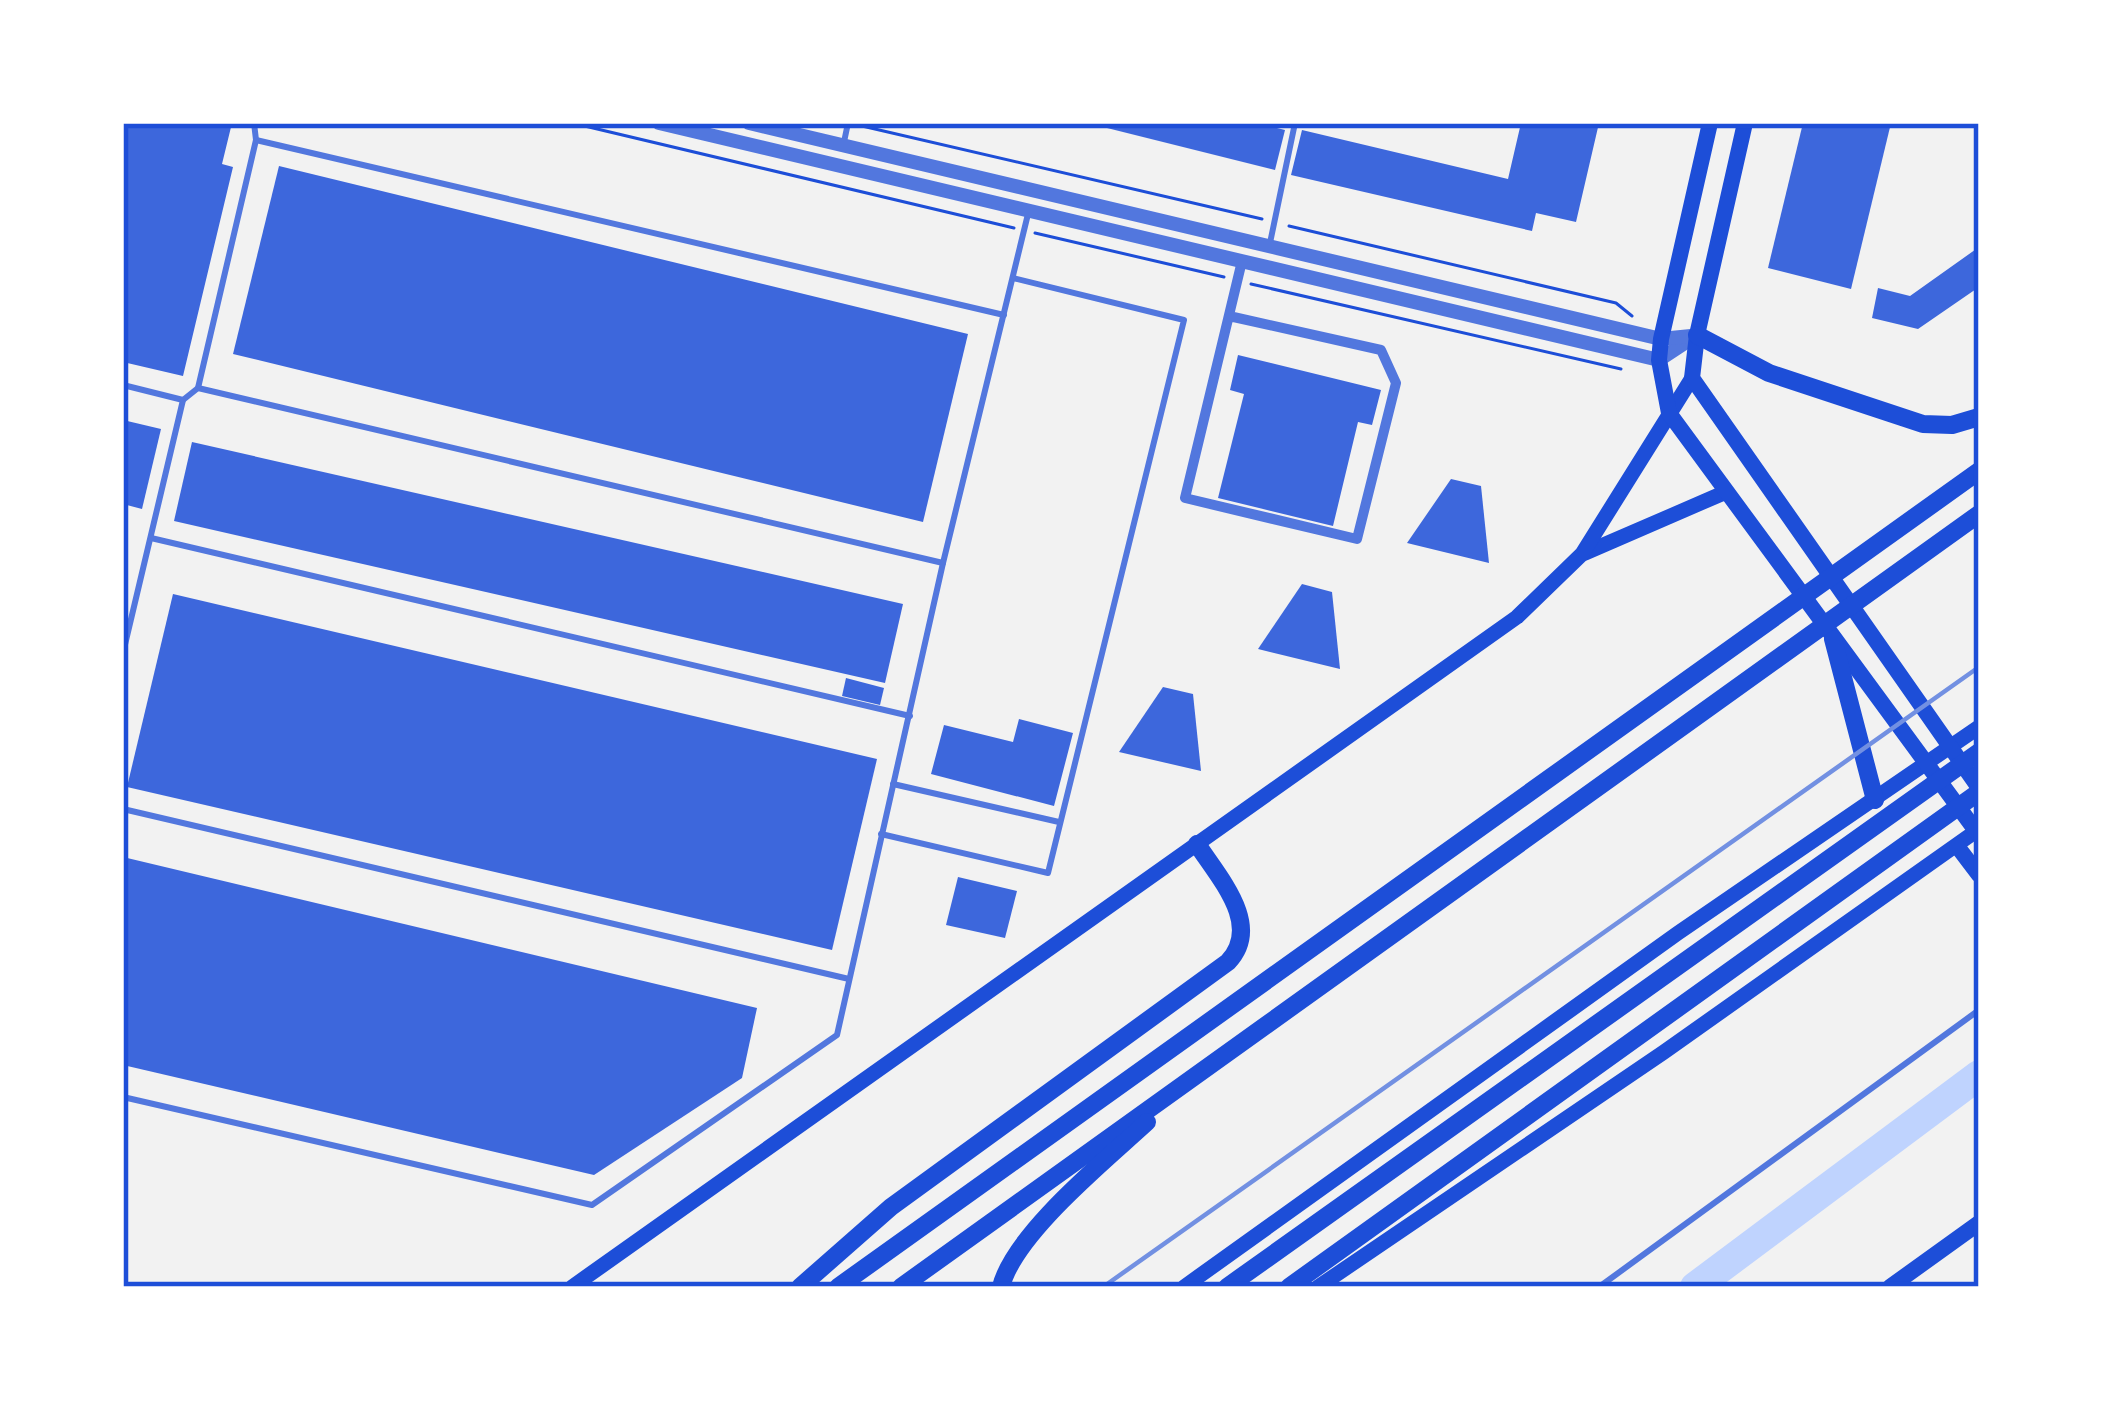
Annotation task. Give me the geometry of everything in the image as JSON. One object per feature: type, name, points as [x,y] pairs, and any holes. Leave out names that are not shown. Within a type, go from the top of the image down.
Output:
[{"type":"highway","points":[[1697,335],[1769,373],[1923,424],[1952,425],[1979,417]]},
{"type":"highway","points":[[838,1287],[1975,473]]},
{"type":"highway","points":[[902,1287],[1979,514]]},
{"type":"highway","points":[[1833,639],[1875,800]]},
{"type":"highway","points":[[1227,1287],[1979,752]]},
{"type":"highway","points":[[1289,1287],[1979,790]]},
{"type":"highway","points":[[800,1287],[891,1207],[1240,950],[1244,925],[1197,844]]},
{"type":"highway","points":[[1001,1287],[1006,1268],[1064,1200],[1203,1069]]},
{"type":"main road","points":[[1318,1287],[1978,832],[1669,413],[1659,360],[1661,339],[1710,123]]},
{"type":"main road","points":[[572,1287],[1516,617],[1582,554],[1692,378],[1697,335],[1745,123]]},
{"type":"main road","points":[[1692,378],[1979,790]]},
{"type":"main road","points":[[1582,554],[1726,492]]},
{"type":"main road","points":[[1184,1287],[1678,933],[1979,727]]},
{"type":"main road","points":[[1957,846],[1979,875]]},
{"type":"main road","points":[[1890,1287],[1979,1223]]},
{"type":"street","points":[[659,123],[1659,360],[1697,335]]},
{"type":"street","points":[[749,123],[1661,339],[1697,335]]},
{"type":"street","points":[[1229,316],[1381,350],[1396,383],[1357,539],[1185,498],[1242,261]]},
{"type":"lane","points":[[123,653],[183,400],[198,388],[256,140],[254,123]]},
{"type":"lane","points":[[843,145],[848,123]]},
{"type":"lane","points":[[1269,247],[1295,123]]},
{"type":"lane","points":[[256,140],[1004,315]]},
{"type":"lane","points":[[123,1097],[592,1205],[837,1035],[1028,210]]},
{"type":"lane","points":[[881,835],[1048,873],[1184,320],[1013,278]]},
{"type":"lane","points":[[123,385],[183,400]]},
{"type":"lane","points":[[198,388],[943,563]]},
{"type":"lane","points":[[151,538],[910,716]]},
{"type":"lane","points":[[893,784],[1060,823]]},
{"type":"lane","points":[[123,809],[849,979]]},
{"type":"lane","points":[[1599,1287],[1979,1010]]},
{"type":"path","points":[[572,123],[1616,370],[1659,360]]},
{"type":"path","points":[[848,123],[1616,303],[1631,315]]},
{"type":"building","points":[[123,123],[232,123],[222,164],[233,167],[183,376],[123,362]]},
{"type":"building","points":[[1087,123],[1257,123],[1285,130],[1275,170]]},
{"type":"building","points":[[1521,123],[1599,123],[1576,222],[1536,213],[1532,231],[1291,175],[1302,130],[1508,179]]},
{"type":"building","points":[[1803,123],[1891,123],[1851,289],[1768,268]]},
{"type":"building","points":[[279,166],[968,334],[923,522],[233,354]]},
{"type":"building","points":[[1979,247],[1979,287],[1918,329],[1872,318],[1878,288],[1910,296]]},
{"type":"building","points":[[1238,355],[1381,390],[1372,425],[1358,422],[1333,526],[1218,498],[1244,394],[1230,390]]},
{"type":"building","points":[[123,420],[161,429],[142,509],[123,504]]},
{"type":"building","points":[[192,442],[903,604],[885,683],[174,521]]},
{"type":"building","points":[[1451,479],[1481,486],[1489,563],[1407,543]]},
{"type":"building","points":[[1302,584],[1332,592],[1340,669],[1258,649]]},
{"type":"building","points":[[173,594],[877,759],[832,950],[127,787]]},
{"type":"building","points":[[846,678],[884,688],[880,705],[842,696]]},
{"type":"building","points":[[1163,687],[1193,694],[1201,771],[1119,752]]},
{"type":"building","points":[[1019,719],[1073,733],[1054,806],[931,774],[944,725],[1013,742]]},
{"type":"building","points":[[123,857],[757,1008],[742,1078],[594,1175],[123,1065]]},
{"type":"building","points":[[958,877],[1017,891],[1005,938],[946,925]]},
{"type":"waterway","points":[[1695,1287],[1979,1075]]},
{"type":"railway","points":[[1103,1287],[1979,667]]}]
